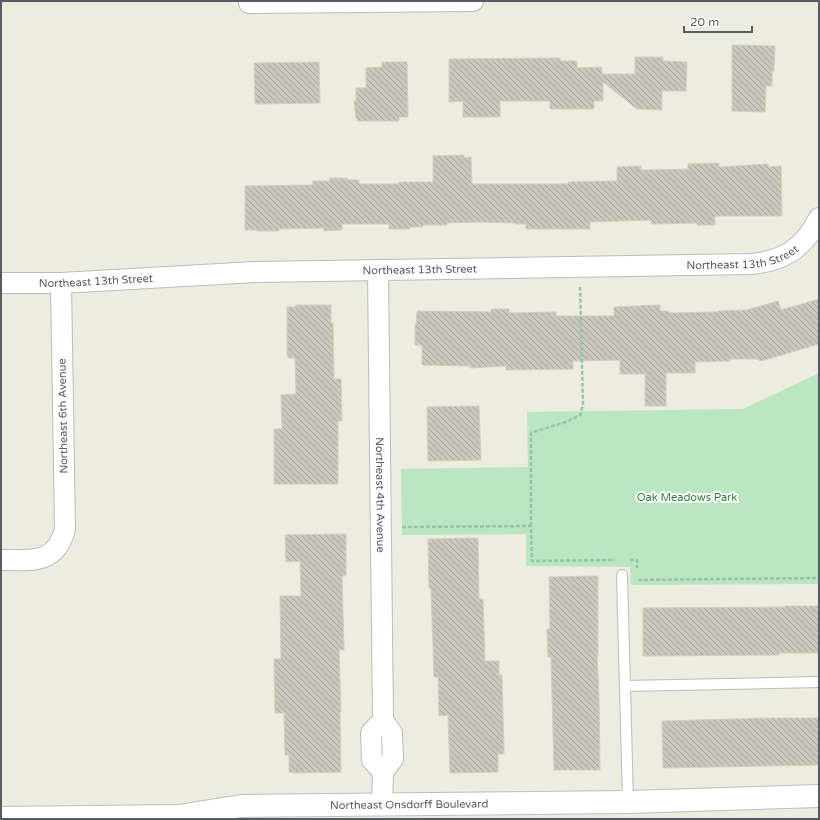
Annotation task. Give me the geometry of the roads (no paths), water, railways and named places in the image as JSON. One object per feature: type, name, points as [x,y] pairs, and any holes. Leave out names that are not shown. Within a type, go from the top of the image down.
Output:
[{"type":"street","points":[[249,4],[473,1]]},
{"type":"street","name":"Northeast 13th Street","points":[[1,283],[61,283],[255,272],[763,263],[775,260],[798,246],[806,238],[819,218]]},
{"type":"street","name":"Northeast 4th Avenue","points":[[378,270],[383,720],[371,733],[372,760],[383,772],[382,804]]},
{"type":"street","name":"Northeast 6th Avenue","points":[[1,560],[37,560],[50,555],[57,548],[65,529],[61,283]]},
{"type":"street","name":"Northeast Onsdorff Boulevard","points":[[1,818],[179,816],[241,806],[628,802],[819,796]]},
{"type":"lane","points":[[622,575],[628,802]]},
{"type":"lane","points":[[625,686],[819,682]]},
{"type":"park label","name":"Oak Meadows Park","points":[[687,497]]}]
